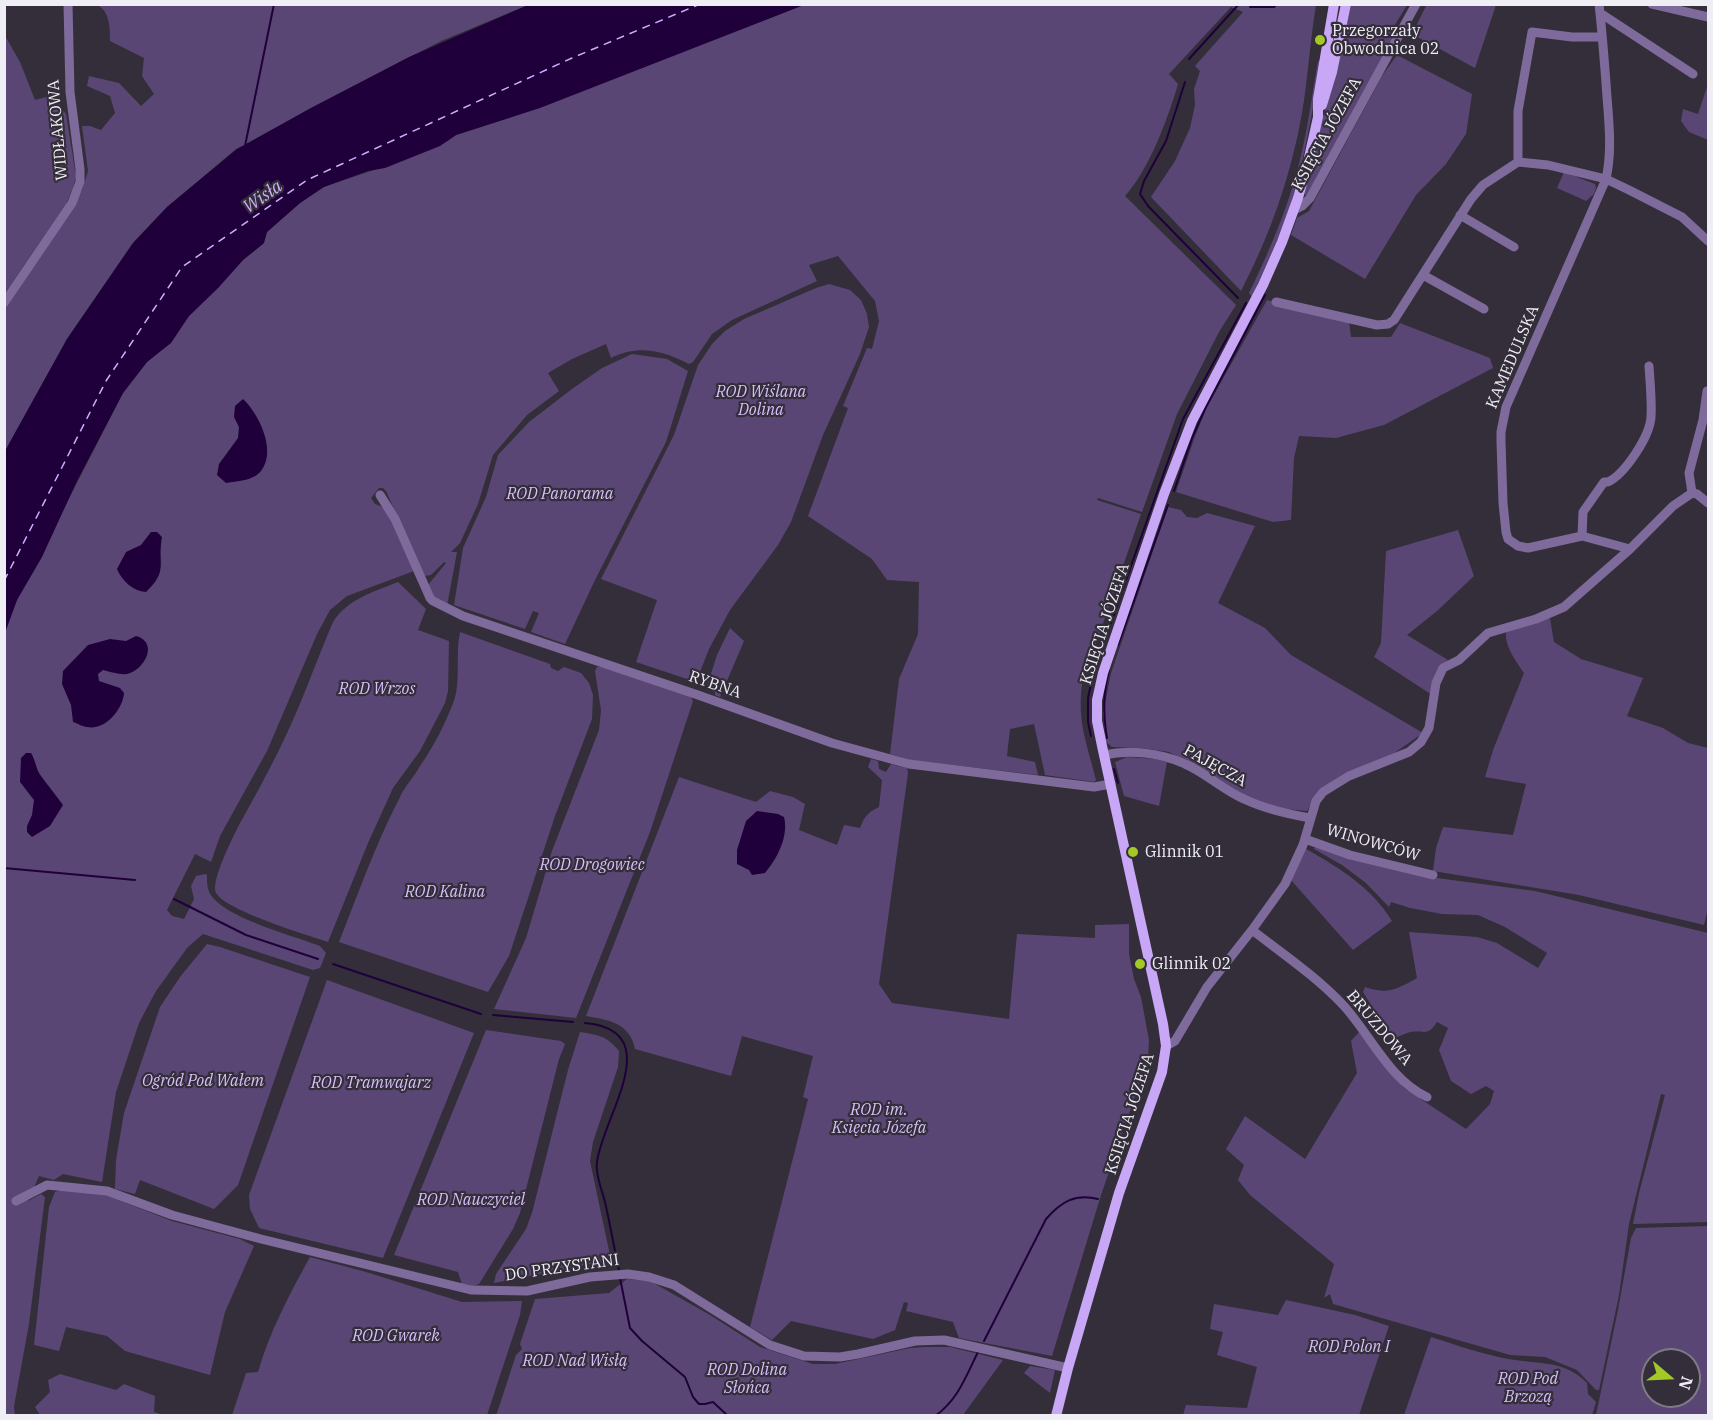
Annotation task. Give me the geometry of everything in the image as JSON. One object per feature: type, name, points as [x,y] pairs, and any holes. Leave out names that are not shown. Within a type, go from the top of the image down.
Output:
[{"type":"main road","name":"KSIĘCIA JÓZEFA","points":[[1318,117],[1318,99],[1334,4]]},
{"type":"main road","name":"KSIĘCIA JÓZEFA","points":[[1056,1416],[1119,1193],[1162,1072],[1166,1046],[1159,1003],[1097,721],[1097,700],[1112,645],[1192,421],[1263,285],[1294,210],[1318,117],[1328,89],[1347,4]]},
{"type":"street","name":"WIDŁAKOWA","points":[[4,303],[72,203],[80,182],[68,60],[68,4]]},
{"type":"street","name":"KSIĘCIA JÓZEFA","points":[[1294,210],[1302,206],[1314,191],[1416,4]]},
{"type":"street","points":[[1652,4],[1708,17]]},
{"type":"street","points":[[1600,9],[1610,156],[1606,179]]},
{"type":"street","points":[[1600,9],[1693,74]]},
{"type":"street","points":[[1518,162],[1518,111],[1532,32],[1572,37],[1602,37]]},
{"type":"street","points":[[1276,302],[1377,325],[1388,324],[1394,320],[1460,215],[1483,184],[1518,162],[1548,165],[1606,179],[1682,217],[1708,241]]},
{"type":"street","name":"KAMEDULSKA","points":[[1606,179],[1506,407],[1501,432],[1503,504],[1508,539],[1518,546],[1528,548],[1582,536],[1630,549]]},
{"type":"street","points":[[1460,215],[1514,247]]},
{"type":"street","points":[[1423,275],[1484,309]]},
{"type":"street","points":[[1582,536],[1582,513],[1604,482],[1620,475],[1649,427],[1651,417],[1649,366]]},
{"type":"street","points":[[1692,493],[1689,472],[1703,420],[1707,391]]},
{"type":"street","points":[[1166,1046],[1175,1041],[1208,987],[1285,884],[1305,839],[1316,801],[1323,792],[1349,776],[1409,752],[1421,742],[1429,728],[1436,683],[1443,668],[1459,660],[1488,633],[1536,619],[1564,607],[1630,549],[1673,506],[1692,493],[1697,494],[1708,503]]},
{"type":"street","name":"RYBNA","points":[[380,495],[395,519],[430,598],[433,602],[463,616],[832,743],[909,764],[1094,787],[1111,784]]},
{"type":"street","name":"PAJĘCZA","points":[[1104,755],[1152,753],[1169,758],[1186,764],[1242,798],[1265,808],[1310,818]]},
{"type":"street","name":"WINOWCÓW","points":[[1305,839],[1350,855],[1433,875]]},
{"type":"street","name":"BRUZDOWA","points":[[1252,930],[1339,1001],[1400,1077],[1427,1097]]},
{"type":"street","name":"DO PRZYSTANI","points":[[16,1201],[47,1185],[107,1191],[172,1215],[471,1290],[527,1291],[590,1277],[628,1274],[649,1276],[674,1285],[770,1345],[804,1356],[858,1354],[915,1341],[944,1340],[1068,1368]]},
{"type":"green space","points":[[97,5],[528,5],[441,41],[236,149],[167,207],[133,243],[67,339],[5,451],[5,309],[82,190],[88,171],[82,126],[101,130],[115,113],[110,96],[87,86],[89,76],[119,83],[141,106],[154,94],[142,76],[144,58],[110,41],[107,16],[105,11]]},
{"type":"green space","points":[[803,5],[1316,5],[1302,113],[1292,160],[1270,227],[1241,291],[1151,197],[1175,161],[1190,128],[1195,105],[1194,89],[1200,71],[1195,66],[1243,12],[1231,7],[1169,74],[1178,84],[1169,112],[1150,158],[1125,196],[1236,305],[1219,332],[1177,414],[1142,512],[1098,498],[1097,500],[1141,514],[1082,684],[1082,722],[1096,780],[1094,782],[1045,775],[1034,724],[1010,729],[1007,756],[1035,762],[1038,775],[910,760],[890,754],[899,679],[918,634],[919,582],[887,580],[872,559],[808,516],[848,408],[843,406],[867,348],[872,349],[879,321],[875,301],[838,256],[809,265],[817,281],[732,320],[712,334],[693,362],[689,364],[660,353],[641,350],[611,358],[606,344],[572,359],[548,373],[559,391],[527,415],[493,455],[478,504],[460,543],[451,552],[457,552],[447,606],[431,594],[428,585],[446,563],[444,562],[431,575],[424,576],[386,491],[379,488],[371,498],[375,504],[383,507],[388,513],[414,571],[347,596],[330,610],[317,634],[267,751],[220,836],[211,862],[195,854],[167,910],[172,916],[184,919],[194,899],[191,886],[196,876],[205,874],[210,893],[222,906],[248,920],[320,946],[326,953],[320,968],[313,970],[203,934],[187,948],[156,991],[139,1023],[116,1092],[102,1182],[63,1174],[54,1180],[39,1176],[28,1201],[41,1194],[45,1197],[29,1324],[14,1406],[15,1416],[4,1415],[4,633],[17,600],[123,393],[147,362],[160,351],[189,316],[243,260],[263,244],[267,232],[300,203],[323,187],[374,170],[446,142],[456,135],[509,118]]},
{"type":"green space","points":[[1351,5],[1407,5],[1393,28],[1393,37],[1306,196],[1304,193],[1334,83]]},
{"type":"green space","points":[[1496,5],[1475,68],[1412,34],[1426,6]]},
{"type":"green space","points":[[4,34],[20,62],[35,100],[57,94],[61,108],[66,114],[76,176],[66,204],[5,293]]},
{"type":"green space","points":[[1397,55],[1472,94],[1466,134],[1446,164],[1416,195],[1365,279],[1291,235],[1297,218],[1309,211],[1382,76]]},
{"type":"green space","points":[[1318,61],[1320,61],[1319,78],[1299,178],[1285,223],[1252,297],[1249,293],[1266,258],[1293,185],[1307,126]]},
{"type":"green space","points":[[1707,87],[1708,140],[1689,132],[1681,121],[1683,109],[1698,114]]},
{"type":"green space","points":[[1564,172],[1595,184],[1594,194],[1586,201],[1557,188]]},
{"type":"green space","name":"ROD Wiślana Dolina","points":[[829,284],[850,290],[861,300],[869,327],[860,354],[823,435],[791,522],[778,545],[730,610],[709,649],[696,682],[636,662],[657,600],[601,579],[674,435],[698,365],[712,344],[725,331],[744,319]]},
{"type":"green space","points":[[1267,300],[1349,322],[1351,337],[1391,337],[1400,323],[1490,358],[1493,368],[1384,425],[1336,438],[1299,436],[1294,458],[1291,520],[1273,522],[1176,492],[1206,409]]},
{"type":"green space","name":"ROD Panorama","points":[[632,354],[667,359],[688,371],[666,442],[565,644],[531,632],[539,613],[533,611],[525,629],[454,605],[463,548],[486,497],[498,455],[529,422],[572,389],[602,368]]},
{"type":"green space","points":[[1168,507],[1181,510],[1187,517],[1197,518],[1207,513],[1255,526],[1218,603],[1265,628],[1291,655],[1423,733],[1390,756],[1317,793],[1307,811],[1274,808],[1246,796],[1169,752],[1112,747],[1106,742],[1103,713],[1111,673]]},
{"type":"green space","points":[[1458,530],[1474,576],[1437,611],[1407,635],[1448,660],[1437,671],[1432,695],[1374,657],[1381,643],[1386,551]]},
{"type":"green space","name":"ROD Wrzos","points":[[398,582],[426,609],[418,630],[449,641],[448,691],[445,703],[420,751],[393,788],[328,942],[234,907],[216,893],[216,879],[232,839],[287,733],[333,622],[346,607],[354,602]]},
{"type":"green space","points":[[1550,618],[1554,642],[1581,659],[1643,678],[1627,716],[1663,728],[1688,743],[1708,748],[1708,908],[1704,925],[1579,895],[1433,871],[1436,848],[1443,827],[1513,835],[1526,784],[1485,777],[1493,750],[1524,673],[1511,652],[1506,634],[1507,629]]},
{"type":"green space","points":[[730,628],[744,641],[720,697],[715,695],[715,692],[706,689],[717,655]]},
{"type":"green space","name":"ROD Kalina","points":[[460,632],[550,664],[551,668],[558,671],[564,667],[581,673],[589,683],[593,695],[592,719],[555,816],[509,956],[488,992],[339,942],[391,814],[404,789],[435,743],[454,701]]},
{"type":"green space","name":"ROD Drogowiec","points":[[604,666],[690,695],[693,701],[650,832],[576,1018],[494,1009],[526,938],[552,851],[599,730],[601,710],[595,671],[597,667]]},
{"type":"green space","points":[[1127,757],[1167,762],[1159,806],[1124,796],[1115,762]]},
{"type":"green space","name":"ROD im. Księcia Józefa","points":[[871,759],[878,761],[879,769],[886,772],[891,764],[907,768],[908,773],[879,984],[892,1003],[1009,1019],[1017,934],[1095,938],[1095,925],[1129,924],[1129,954],[1134,979],[1141,997],[1149,1040],[1148,1059],[1101,1195],[1052,1356],[959,1338],[953,1322],[906,1311],[908,1303],[904,1302],[895,1330],[873,1339],[791,1321],[772,1340],[750,1327],[808,1099],[803,1097],[813,1056],[742,1036],[731,1076],[635,1049],[628,1033],[623,1028],[610,1021],[586,1016],[679,777],[756,802],[770,791],[793,797],[805,804],[799,830],[837,845],[844,825],[860,828],[867,815],[879,807],[882,780],[868,767]]},
{"type":"green space","points":[[1315,847],[1429,877],[1535,891],[1708,933],[1708,1222],[1633,1224],[1665,1095],[1661,1094],[1629,1224],[1619,1295],[1599,1390],[1596,1390],[1577,1370],[1545,1357],[1510,1355],[1333,1304],[1330,1294],[1324,1298],[1334,1264],[1250,1195],[1238,1180],[1244,1165],[1226,1149],[1245,1116],[1305,1159],[1357,1073],[1351,1041],[1360,1031],[1404,1088],[1466,1129],[1490,1104],[1494,1091],[1486,1086],[1471,1094],[1451,1081],[1439,1050],[1448,1028],[1437,1022],[1426,1032],[1406,1033],[1392,1039],[1363,992],[1365,987],[1380,991],[1392,990],[1417,978],[1409,932],[1477,937],[1497,943],[1538,968],[1547,953],[1505,927],[1478,915],[1442,914],[1391,902],[1389,907],[1366,883],[1342,865],[1314,849]]},
{"type":"green space","points":[[1306,849],[1365,889],[1375,898],[1392,921],[1353,950],[1290,879]]},
{"type":"green space","name":"Ogród Pod Wałem","points":[[207,944],[310,977],[238,1185],[214,1209],[140,1180],[135,1194],[115,1189],[116,1160],[124,1113],[160,1007],[180,977]]},
{"type":"green space","name":"ROD Tramwajarz","points":[[327,980],[474,1033],[383,1258],[259,1228],[250,1209],[249,1195]]},
{"type":"green space","name":"ROD Nauczyciel","points":[[486,1030],[561,1041],[565,1044],[559,1059],[520,1213],[513,1229],[479,1284],[473,1286],[462,1284],[458,1272],[394,1255]]},
{"type":"green space","points":[[580,1032],[602,1037],[611,1042],[619,1051],[618,1067],[593,1142],[590,1161],[611,1260],[494,1283],[496,1274],[526,1229],[532,1213],[568,1070]]},
{"type":"green space","points":[[61,1190],[103,1194],[172,1221],[240,1239],[254,1246],[225,1312],[210,1375],[125,1351],[107,1336],[66,1327],[59,1351],[34,1345],[49,1207],[55,1192]]},
{"type":"green space","points":[[1708,1226],[1708,1415],[1596,1415],[1631,1238],[1636,1228]]},
{"type":"green space","name":"ROD Gwarek","points":[[310,1257],[462,1302],[522,1301],[520,1315],[487,1415],[232,1415],[246,1373],[258,1372],[281,1313]]},
{"type":"green space","points":[[627,1279],[650,1281],[760,1347],[813,1364],[835,1364],[910,1348],[925,1347],[950,1347],[1003,1360],[963,1415],[496,1416],[516,1355],[522,1349],[520,1344],[535,1299],[609,1293]]},
{"type":"green space","name":"ROD Polon I","points":[[1286,1300],[1355,1315],[1389,1326],[1359,1415],[1183,1415],[1186,1405],[1247,1408],[1257,1367],[1217,1355],[1223,1332],[1210,1329],[1214,1304],[1278,1315]]},
{"type":"green space","name":"ROD Pod Brzozą","points":[[1431,1337],[1498,1357],[1550,1364],[1569,1370],[1587,1383],[1588,1394],[1596,1402],[1592,1415],[1404,1415]]},
{"type":"green space","points":[[1030,1366],[1055,1370],[1050,1393],[1024,1373]]},
{"type":"green space","points":[[60,1374],[116,1390],[124,1384],[155,1396],[154,1412],[163,1415],[40,1415],[35,1407],[50,1392],[48,1380]]},
{"type":"water","name":"Wisła","points":[[528,5],[804,5],[540,108],[456,135],[440,146],[385,168],[368,171],[324,187],[300,203],[267,232],[264,243],[243,260],[189,316],[171,343],[147,362],[123,393],[77,481],[42,557],[17,600],[5,633],[5,451],[67,339],[133,243],[167,207],[237,149],[409,57]]},
{"type":"water","points":[[243,399],[255,414],[264,433],[267,443],[265,463],[254,477],[226,483],[217,475],[219,464],[238,438],[239,427],[234,417],[235,406]]},
{"type":"water","points":[[151,532],[157,532],[162,537],[161,567],[158,578],[146,592],[128,585],[117,569],[126,552],[141,545]]},
{"type":"water","points":[[136,636],[143,639],[148,650],[144,662],[139,667],[127,674],[103,670],[98,674],[99,681],[120,688],[124,693],[117,712],[100,726],[85,727],[73,722],[71,705],[62,684],[63,671],[88,645],[110,639],[126,641]]},
{"type":"water","points":[[26,753],[31,753],[39,774],[63,805],[50,826],[32,837],[27,832],[27,826],[32,815],[34,800],[20,782],[21,758]]},
{"type":"water","points":[[757,811],[784,817],[785,832],[778,854],[765,873],[752,875],[749,870],[737,864],[737,850],[746,821]]},
{"type":"waterway","points":[[245,146],[274,4]]},
{"type":"waterway","points":[[1189,59],[1239,4]]},
{"type":"waterway","points":[[1250,7],[1274,7],[1277,4]]},
{"type":"waterway","points":[[1185,82],[1166,141],[1144,181],[1140,194],[1148,206],[1238,298]]},
{"type":"waterway","points":[[1174,491],[1192,438],[1206,407],[1265,295]]},
{"type":"waterway","points":[[1091,736],[1088,722],[1088,698],[1093,675],[1183,419],[1246,303]]},
{"type":"waterway","points":[[1118,645],[1168,505]]},
{"type":"waterway","points":[[1107,738],[1104,704],[1109,670]]},
{"type":"waterway","points":[[1114,769],[1118,783]]},
{"type":"waterway","points":[[4,868],[135,880]]},
{"type":"waterway","points":[[174,899],[246,935],[318,959]]},
{"type":"waterway","points":[[333,964],[481,1014]]},
{"type":"waterway","points":[[493,1015],[573,1022]]},
{"type":"waterway","points":[[585,1023],[610,1029],[623,1041],[627,1058],[618,1101],[601,1144],[597,1162],[598,1177],[619,1270]]},
{"type":"waterway","points":[[984,1341],[1046,1219],[1069,1200],[1082,1197],[1098,1199]]},
{"type":"waterway","points":[[620,1278],[630,1328],[685,1377],[693,1397],[699,1404],[713,1402],[728,1416]]},
{"type":"waterway","points":[[935,1416],[956,1395],[978,1352]]},
{"type":"ferry route","points":[[4,581],[106,381],[182,267],[307,180],[572,58],[700,4]]},
{"type":"place","name":"Przegorzały Obwodnica 02","points":[[1320,40]]},
{"type":"place","name":"Glinnik 01","points":[[1133,852]]},
{"type":"place","name":"Glinnik 02","points":[[1140,964]]},
{"type":"park label","name":"ROD Nad Wisłą","points":[[575,1361]]},
{"type":"park label","name":"ROD Dolina Słońca","points":[[747,1379]]}]
